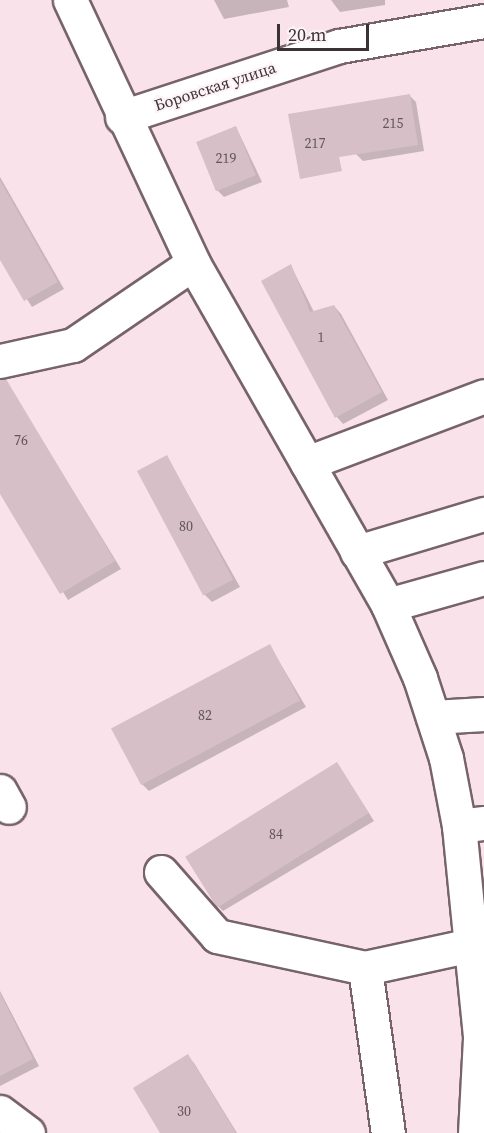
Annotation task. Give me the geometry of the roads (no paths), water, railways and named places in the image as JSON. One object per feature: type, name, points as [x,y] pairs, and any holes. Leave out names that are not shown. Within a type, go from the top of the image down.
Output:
[{"type":"main road","points":[[70,0],[122,117],[192,263],[388,605],[433,717],[471,825],[471,945],[480,1038],[475,1133]]},
{"type":"main road","name":"Боровская улица","points":[[122,117],[339,46],[484,21]]},
{"type":"main road","points":[[0,362],[74,345],[192,263]]},
{"type":"main road","points":[[307,463],[484,396]]},
{"type":"main road","points":[[357,552],[484,513]]},
{"type":"main road","points":[[388,605],[484,578]]},
{"type":"main road","points":[[433,717],[484,714]]},
{"type":"main road","points":[[161,873],[217,936],[365,968],[471,945]]},
{"type":"main road","points":[[365,968],[388,1133]]},
{"type":"main road","points":[[0,1113],[28,1133]]}]
